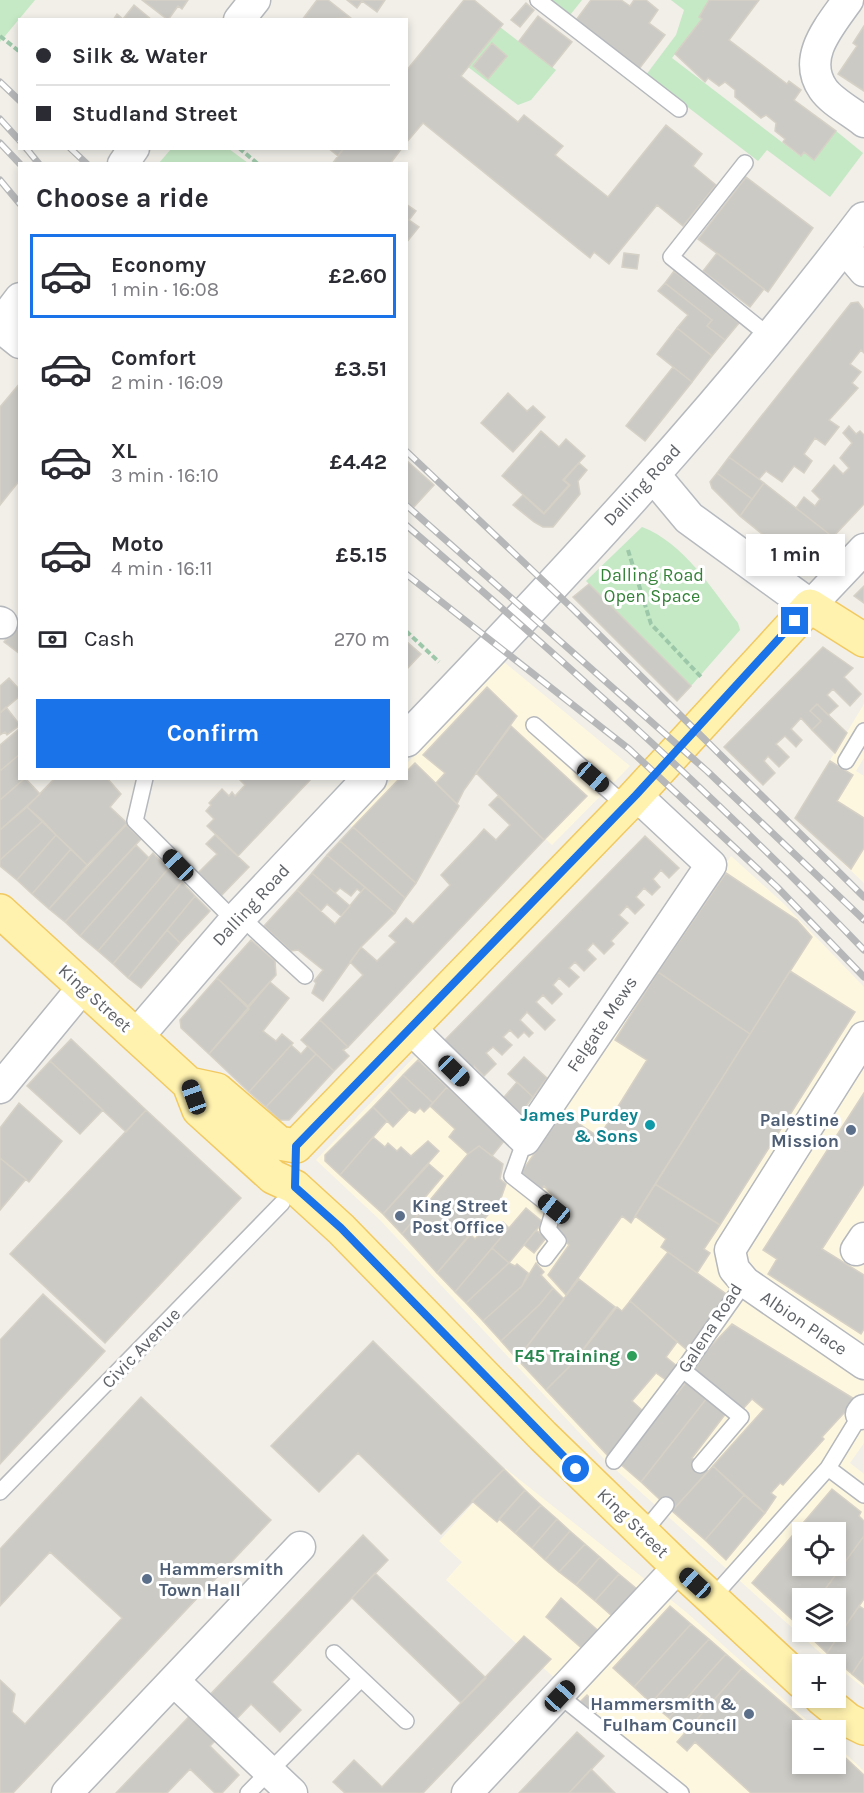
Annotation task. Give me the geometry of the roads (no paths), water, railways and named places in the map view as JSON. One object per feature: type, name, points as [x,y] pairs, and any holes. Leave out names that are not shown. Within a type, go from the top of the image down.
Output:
[{"type":"main road","name":"Dalling Road","points":[[408,738],[605,525],[654,476],[864,219]]},
{"type":"main road","points":[[654,476],[689,518],[810,606],[864,640]]},
{"type":"main road","points":[[288,1195],[296,1146],[412,1030],[631,800],[810,606]]},
{"type":"main road","name":"Dalling Road","points":[[136,1036],[237,919],[368,780]]},
{"type":"main road","name":"King Street","points":[[0,911],[189,1084],[199,1110],[273,1177],[288,1195],[341,1228],[519,1412],[678,1567],[792,1673]]},
{"type":"main road","name":"King Street","points":[[189,1084],[217,1090],[279,1143],[296,1146]]},
{"type":"main road","points":[[833,1708],[848,1720],[864,1728]]},
{"type":"street","points":[[241,18],[255,0]]},
{"type":"street","points":[[848,0],[820,41],[815,60],[817,75],[824,90],[864,122]]},
{"type":"street","points":[[843,246],[864,271]]},
{"type":"street","points":[[18,301],[0,325],[18,341]]},
{"type":"street","points":[[810,606],[864,549]]},
{"type":"street","name":"Felgate Mews","points":[[525,1140],[711,865],[631,800]]},
{"type":"street","points":[[0,1088],[83,987]]},
{"type":"street","points":[[412,1030],[525,1140]]},
{"type":"street","name":"Galena Road","points":[[744,1282],[737,1275],[730,1257],[734,1240],[864,1037]]},
{"type":"street","name":"Albion Place","points":[[744,1282],[864,1364]]},
{"type":"street","points":[[67,1793],[300,1547]]},
{"type":"street","points":[[467,1793],[678,1567]]},
{"type":"street","points":[[174,1681],[292,1793]]},
{"type":"lane","points":[[538,0],[679,109]]},
{"type":"lane","points":[[745,164],[671,257],[769,336]]},
{"type":"lane","points":[[534,725],[631,800]]},
{"type":"lane","points":[[846,761],[864,731]]},
{"type":"lane","points":[[145,780],[135,821],[237,919],[305,976]]},
{"type":"lane","points":[[525,1140],[513,1176],[554,1209],[548,1229],[558,1240],[545,1258]]},
{"type":"lane","name":"Civic Avenue","points":[[0,1492],[288,1195]]},
{"type":"lane","name":"Galena Road","points":[[614,1461],[683,1370],[744,1282]]},
{"type":"lane","points":[[683,1370],[741,1417],[700,1465]]},
{"type":"lane","points":[[712,1598],[828,1468],[858,1410]]},
{"type":"lane","points":[[828,1468],[864,1495]]},
{"type":"lane","points":[[643,1533],[666,1505]]},
{"type":"lane","points":[[334,1653],[406,1721]]},
{"type":"lane","points":[[248,1793],[361,1678]]},
{"type":"lane","points":[[560,1696],[681,1793]]},
{"type":"railway","points":[[0,82],[18,99]]},
{"type":"railway","points":[[0,119],[18,139]]},
{"type":"railway","points":[[0,143],[18,162]]},
{"type":"railway","points":[[28,150],[37,162]]},
{"type":"railway","points":[[72,150],[85,162]]},
{"type":"railway","points":[[0,180],[18,202]]},
{"type":"railway","points":[[408,453],[572,608],[864,897]]},
{"type":"railway","points":[[408,507],[707,771],[864,920]]},
{"type":"railway","points":[[408,527],[640,732],[754,839],[864,950]]},
{"type":"railway","points":[[408,576],[629,749],[777,887],[864,977]]},
{"type":"place","name":"James Purdey & Sons","points":[[650,1125]]},
{"type":"place","name":"Palestine Mission","points":[[851,1130]]},
{"type":"place","name":"King Street Post Office","points":[[400,1216]]},
{"type":"place","name":"F45 Training","points":[[632,1356]]},
{"type":"place","name":"Hammersmith Town Hall","points":[[147,1579]]},
{"type":"place","name":"Hammersmith & Fulham Council","points":[[749,1714]]},
{"type":"park label","name":"Dalling Road Open Space","points":[[652,585]]}]
